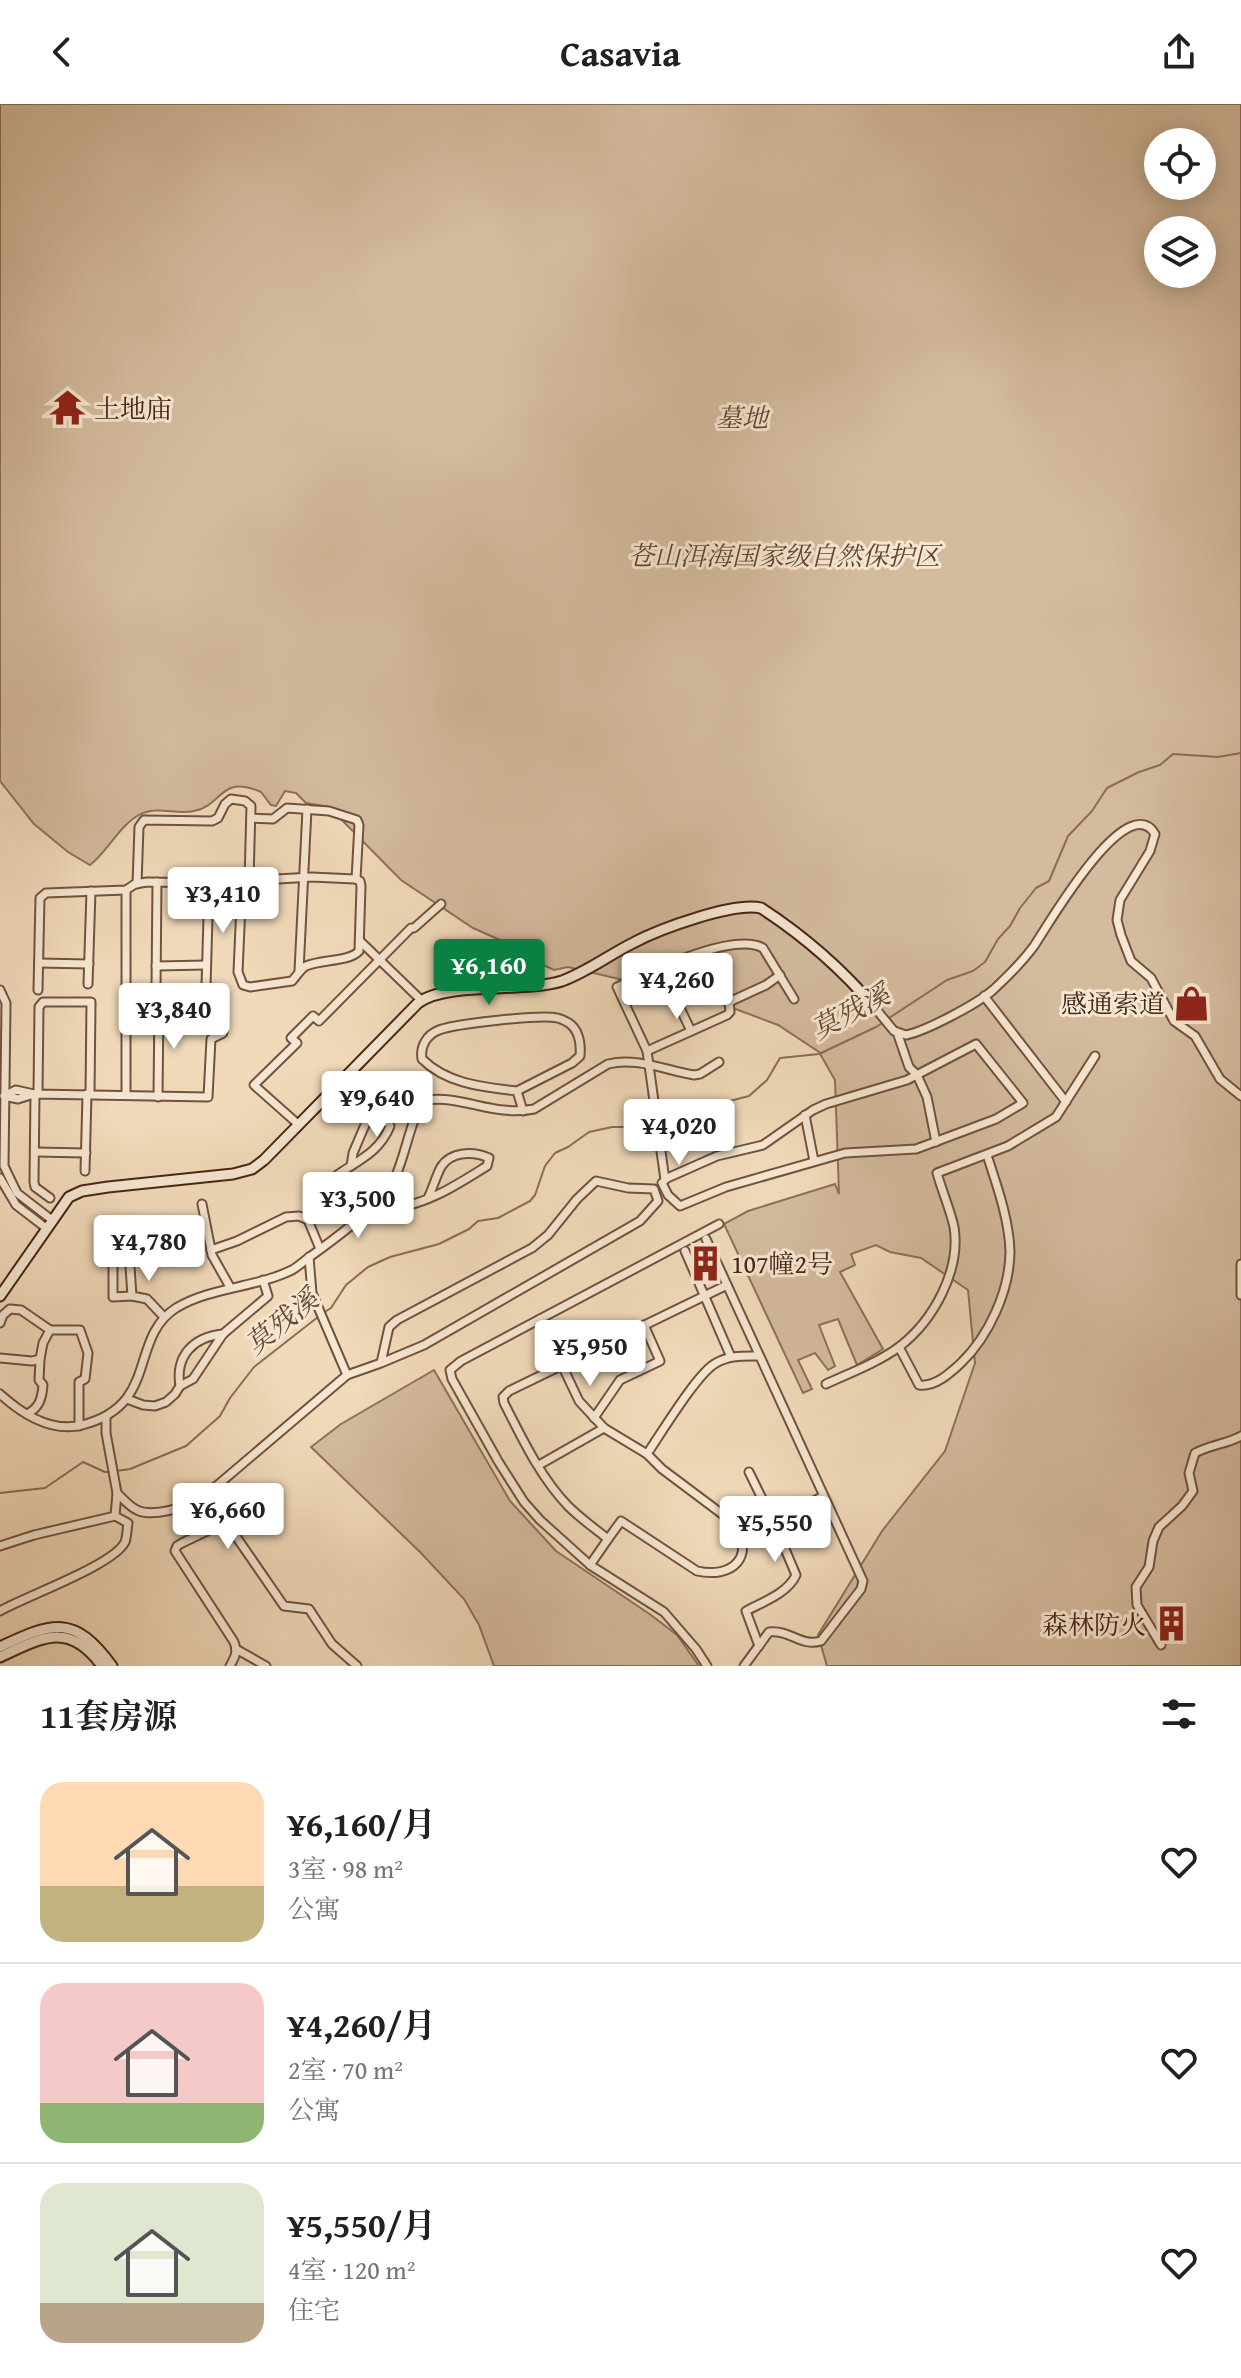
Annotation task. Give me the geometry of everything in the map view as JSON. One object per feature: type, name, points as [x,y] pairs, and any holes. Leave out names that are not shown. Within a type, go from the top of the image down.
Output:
[{"type":"street","points":[[38,990],[42,895],[46,893],[126,890],[137,884],[157,882],[245,882],[302,877],[356,879],[361,886],[359,951],[353,956],[305,966],[292,981],[250,987],[240,982],[238,972],[245,882],[251,818],[249,803],[243,800],[231,799],[214,820],[144,820],[139,827],[137,884]]},
{"type":"street","points":[[251,818],[273,819],[285,808],[336,812],[358,822],[356,879]]},
{"type":"street","points":[[299,972],[307,809]]},
{"type":"street","points":[[895,1032],[906,1035],[916,1033],[984,996],[1028,954],[1074,884],[1114,839],[1127,828],[1147,826],[1154,831],[1153,844],[1118,907],[1117,920],[1125,948],[1131,961],[1151,978],[1174,1021],[1195,1036],[1220,1079],[1241,1096]]},
{"type":"street","points":[[156,988],[157,882]]},
{"type":"street","points":[[206,986],[209,883]]},
{"type":"street","points":[[126,890],[126,1094]]},
{"type":"street","points":[[88,984],[91,891]]},
{"type":"street","points":[[299,1125],[254,1085],[297,1043],[291,1038],[313,1016],[319,1021],[411,928],[441,904]]},
{"type":"street","points":[[0,1296],[69,1197],[82,1191],[246,1171],[264,1160],[421,1000],[437,994],[558,982],[649,935],[715,912],[751,906],[761,908],[814,947],[854,983],[895,1032],[909,1067],[917,1075],[927,1097],[936,1142]]},
{"type":"street","points":[[360,941],[421,1000]]},
{"type":"street","points":[[381,1363],[389,1327],[397,1320],[532,1248],[548,1235],[596,1181],[628,1188],[654,1189],[664,1181],[717,1156],[763,1145],[826,1104],[907,1080],[976,1044],[1023,1103],[996,1119],[916,1149],[845,1153],[726,1187],[680,1206],[668,1195],[664,1181],[647,1051],[617,987],[725,945],[757,944],[763,948],[794,999]]},
{"type":"street","points":[[647,1051],[730,1012],[729,1002],[704,952]]},
{"type":"street","points":[[39,963],[89,964]]},
{"type":"street","points":[[156,966],[206,965]]},
{"type":"street","points":[[661,968],[691,1031]]},
{"type":"street","points":[[729,1002],[780,975]]},
{"type":"street","points":[[0,990],[6,1003],[2,1096],[4,1166],[13,1186],[49,1224]]},
{"type":"street","points":[[984,996],[1066,1102]]},
{"type":"street","points":[[50,1198],[35,1187],[39,1007],[43,1002],[91,1002],[85,1171]]},
{"type":"street","points":[[158,1097],[159,1004]]},
{"type":"street","points":[[541,1017],[559,1018],[572,1025],[581,1042],[580,1056],[517,1091],[444,1077],[422,1059],[421,1051],[426,1039],[437,1030],[462,1025],[541,1017]]},
{"type":"street","points":[[2,1096],[18,1099],[36,1094],[208,1097],[211,1039],[223,1033],[224,1023]]},
{"type":"street","points":[[826,1384],[899,1347],[930,1313],[947,1282],[955,1255],[954,1227],[937,1173],[987,1155],[1056,1117],[1095,1056]]},
{"type":"street","points":[[0,1394],[14,1406],[47,1424],[79,1426],[106,1417],[127,1399],[139,1376],[155,1329],[164,1317],[187,1302],[292,1270],[385,1196],[402,1163],[418,1109],[427,1100],[443,1100],[502,1112],[523,1111],[534,1109],[617,1061],[648,1064],[694,1075],[719,1062]]},
{"type":"street","points":[[320,1249],[308,1220],[311,1203],[330,1178],[363,1160],[385,1139],[390,1126],[364,1089]]},
{"type":"street","points":[[517,1091],[523,1111]]},
{"type":"street","points":[[351,1166],[353,1153],[374,1104]]},
{"type":"street","points":[[805,1115],[814,1161]]},
{"type":"street","points":[[36,1152],[86,1153]]},
{"type":"street","points":[[385,1196],[392,1208],[428,1198],[448,1190],[487,1166],[489,1158],[477,1153],[458,1155],[450,1160],[442,1166],[428,1198]]},
{"type":"street","points":[[899,1347],[919,1385],[929,1386],[964,1360],[994,1315],[1002,1297],[1010,1253],[1002,1204],[987,1155]]},
{"type":"street","points":[[0,1178],[16,1205],[49,1224]]},
{"type":"street","points":[[654,1189],[658,1201]]},
{"type":"street","points":[[117,1493],[138,1511],[162,1512],[200,1500],[347,1375],[424,1345],[640,1221],[658,1201],[668,1195]]},
{"type":"street","points":[[16,1205],[23,1198]]},
{"type":"street","points":[[202,1204],[211,1250],[230,1287]]},
{"type":"street","points":[[211,1250],[286,1217],[299,1216],[308,1220]]},
{"type":"street","points":[[707,1666],[664,1612],[590,1565],[524,1502],[451,1375],[453,1366],[719,1224]]},
{"type":"street","points":[[706,1239],[863,1581],[861,1589],[821,1641],[811,1644],[779,1631],[769,1632],[744,1666]]},
{"type":"street","points":[[685,1251],[731,1357]]},
{"type":"street","points":[[129,1252],[132,1296]]},
{"type":"street","points":[[113,1253],[113,1297],[147,1299],[164,1317]]},
{"type":"street","points":[[309,1257],[312,1293],[347,1375]]},
{"type":"street","points":[[1241,1264],[1241,1295]]},
{"type":"street","points":[[127,1399],[155,1406],[166,1402],[180,1386],[193,1379],[223,1334],[268,1296],[263,1280]]},
{"type":"street","points":[[608,1539],[567,1505],[539,1465],[503,1397],[563,1364],[727,1285]]},
{"type":"street","points":[[0,1323],[10,1309],[21,1310],[50,1330],[80,1330],[88,1353],[85,1379],[79,1382],[79,1426]]},
{"type":"street","points":[[540,1319],[579,1401],[594,1418],[604,1428],[647,1454],[662,1469],[734,1523],[742,1535],[744,1546],[739,1560],[730,1569],[710,1574],[697,1571],[621,1521],[590,1565]]},
{"type":"street","points":[[594,1418],[620,1380],[660,1361],[644,1325]]},
{"type":"street","points":[[27,1414],[36,1410],[43,1397],[43,1385],[39,1380],[40,1359],[50,1330]]},
{"type":"street","points":[[180,1386],[179,1367],[192,1346],[213,1335],[223,1334]]},
{"type":"street","points":[[647,1454],[712,1364],[731,1357],[759,1356]]},
{"type":"street","points":[[0,1358],[40,1359]]},
{"type":"street","points":[[106,1417],[117,1493],[115,1516]]},
{"type":"street","points":[[539,1465],[604,1428]]},
{"type":"street","points":[[1161,1645],[1137,1605],[1136,1587],[1149,1567],[1153,1541],[1159,1527],[1193,1491],[1189,1473],[1195,1453],[1241,1436]]},
{"type":"street","points":[[749,1472],[796,1575],[792,1583],[746,1611],[759,1646]]},
{"type":"street","points":[[774,1523],[823,1496]]},
{"type":"street","points":[[0,1611],[112,1555],[125,1543],[128,1523],[138,1511]]},
{"type":"street","points":[[0,1546],[115,1516],[128,1523]]},
{"type":"street","points":[[230,1666],[236,1649],[234,1642],[175,1551],[182,1543],[226,1522],[284,1606],[309,1609],[332,1644],[357,1666]]},
{"type":"street","points":[[0,1647],[34,1631],[63,1627],[88,1638],[112,1666]]},
{"type":"street","points":[[0,1657],[37,1639],[62,1636],[83,1645],[102,1666]]},
{"type":"street","points":[[236,1649],[266,1666]]},
{"type":"green space","name":"苍山洱海国家级自然保护区","points":[[0,104],[1241,104],[1241,1666],[827,1666],[818,1635],[882,1531],[945,1451],[975,1363],[968,1290],[921,1258],[890,1252],[876,1245],[851,1254],[855,1265],[840,1272],[883,1349],[857,1365],[838,1319],[819,1325],[835,1366],[828,1370],[815,1353],[798,1360],[812,1389],[803,1393],[724,1224],[748,1211],[835,1184],[839,1194],[835,1080],[819,1052],[778,1025],[717,1002],[568,967],[554,970],[537,962],[473,928],[401,880],[329,807],[306,803],[296,793],[285,791],[276,806],[271,805],[261,792],[237,787],[223,792],[204,808],[194,811],[146,812],[125,825],[90,865],[68,852],[34,824],[0,781]]},
{"type":"green space","points":[[434,1370],[510,1501],[556,1551],[677,1635],[699,1666],[494,1666],[479,1625],[464,1599],[311,1447],[341,1424]]},
{"type":"waterway","name":"莫残溪","points":[[889,1018],[947,980],[973,971],[985,962],[1020,908],[1036,888],[1049,881],[1068,836],[1092,811],[1107,788],[1160,765],[1173,754],[1218,757],[1241,753]]},
{"type":"waterway","name":"莫残溪","points":[[659,1121],[692,1119],[718,1104],[749,1096],[767,1080],[780,1058],[819,1054],[884,1022]]},
{"type":"waterway","name":"莫残溪","points":[[323,1313],[331,1308],[346,1285],[368,1267],[390,1257],[439,1244],[478,1221],[498,1218],[530,1201],[545,1166],[555,1153],[589,1132],[653,1123]]},
{"type":"waterway","name":"莫残溪","points":[[116,1471],[130,1469],[186,1446],[220,1416],[254,1367],[318,1317]]},
{"type":"waterway","name":"莫残溪","points":[[0,1493],[45,1488],[83,1462],[110,1472]]},
{"type":"place","name":"土地庙","points":[[68,408]]},
{"type":"place","name":"感通索道","points":[[1191,1003]]},
{"type":"place","name":"107幢2号","points":[[705,1263]]},
{"type":"place","name":"森林防火","points":[[1172,1624]]},
{"type":"park label","name":"墓地","points":[[742,417]]}]
